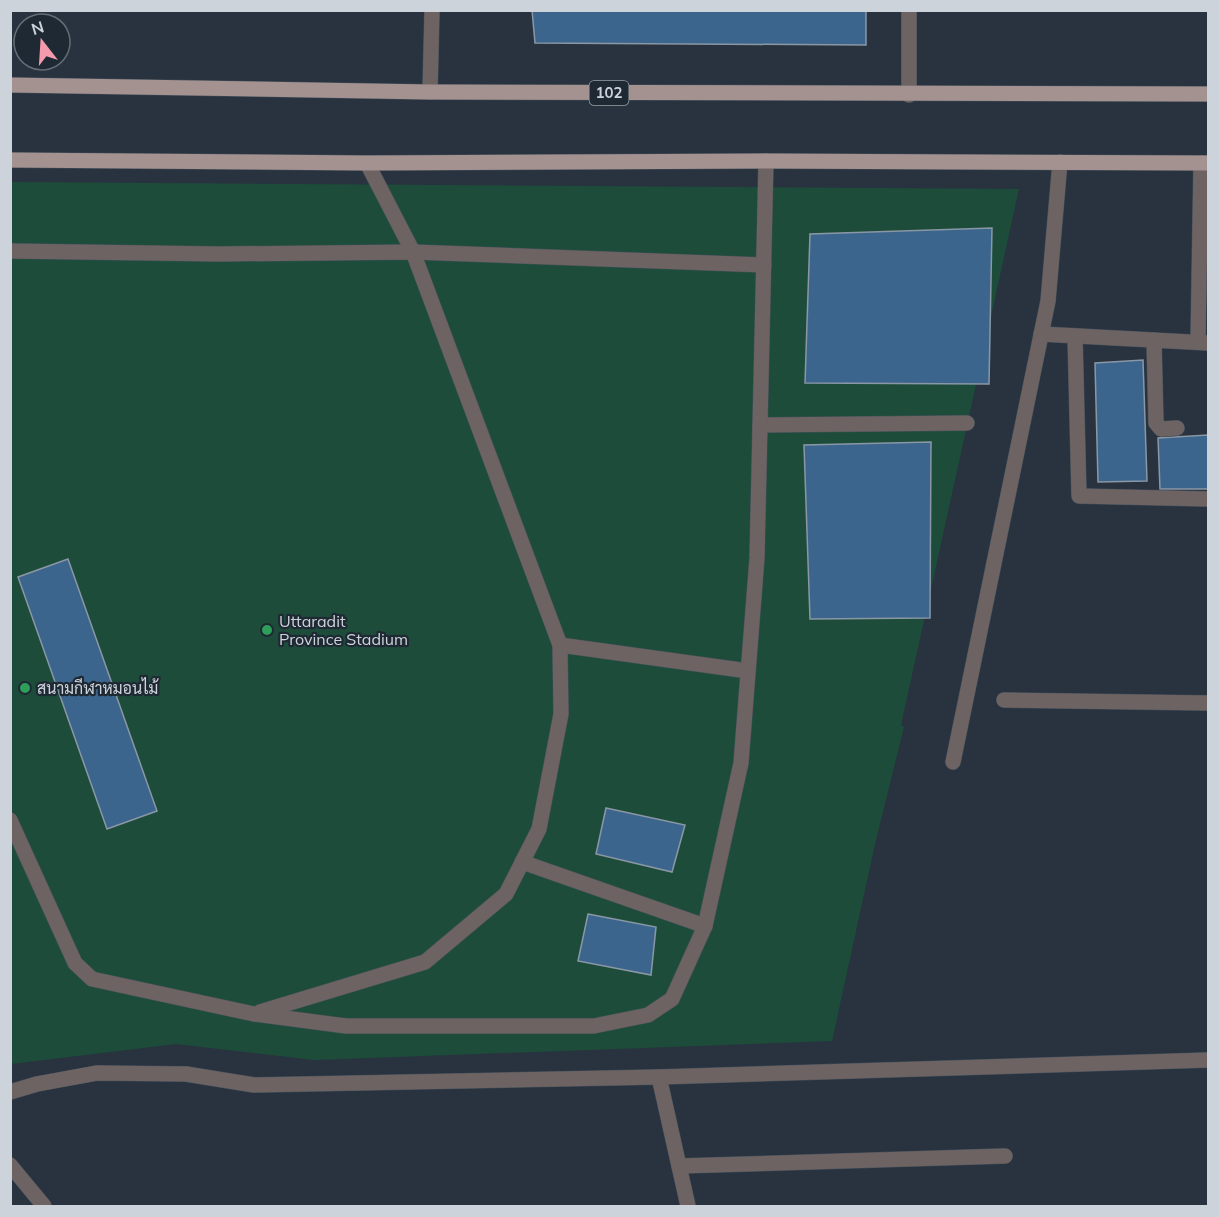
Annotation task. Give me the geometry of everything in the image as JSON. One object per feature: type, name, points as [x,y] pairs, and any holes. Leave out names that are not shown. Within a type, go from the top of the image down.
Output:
[{"type":"main road","name":"102","points":[[10,85],[430,92],[1209,94]]},
{"type":"main road","points":[[10,160],[367,163],[766,161],[1205,163]]},
{"type":"street","points":[[430,92],[432,10]]},
{"type":"street","points":[[909,10],[909,95]]},
{"type":"street","points":[[10,820],[75,963],[92,979],[254,1014],[346,1026],[594,1026],[648,1015],[672,999],[705,926],[741,763],[757,558],[766,161]]},
{"type":"street","points":[[953,762],[1048,302],[1060,162]]},
{"type":"street","points":[[254,1014],[425,962],[506,894],[538,829],[561,714],[560,645],[413,252],[367,163]]},
{"type":"street","points":[[1041,334],[1203,342],[1205,163]]},
{"type":"street","points":[[10,251],[207,254],[413,252],[764,265]]},
{"type":"street","points":[[1075,336],[1079,496],[1209,499]]},
{"type":"street","points":[[1154,340],[1156,423],[1161,429],[1177,428]]},
{"type":"street","points":[[760,425],[968,423]]},
{"type":"street","points":[[560,645],[748,671]]},
{"type":"street","points":[[1004,700],[1209,703]]},
{"type":"street","points":[[522,862],[705,926]]},
{"type":"street","points":[[10,1092],[38,1084],[97,1073],[186,1074],[254,1084],[659,1077],[1209,1060]]},
{"type":"street","points":[[659,1077],[688,1206]]},
{"type":"street","points":[[679,1166],[1005,1156]]},
{"type":"street","points":[[10,1165],[44,1206]]},
{"type":"green space","points":[[10,182],[1019,189],[901,725],[904,727],[875,844],[832,1041],[314,1060],[176,1044],[11,1064]]},
{"type":"building","points":[[532,10],[866,10],[866,45],[535,43]]},
{"type":"building","points":[[992,228],[989,384],[805,383],[810,234]]},
{"type":"building","points":[[1143,360],[1147,481],[1098,482],[1095,363]]},
{"type":"building","points":[[1208,435],[1208,489],[1160,489],[1158,438]]},
{"type":"building","points":[[931,442],[930,618],[810,619],[804,445]]},
{"type":"building","points":[[68,559],[157,811],[107,829],[18,577]]},
{"type":"building","points":[[606,808],[685,825],[672,872],[596,854]]},
{"type":"building","points":[[588,914],[656,927],[651,975],[578,961]]},
{"type":"place","name":"Uttaradit Province Stadium","points":[[267,630]]},
{"type":"place","name":"สนามกีฬาหมอนไม้","points":[[25,688]]}]
